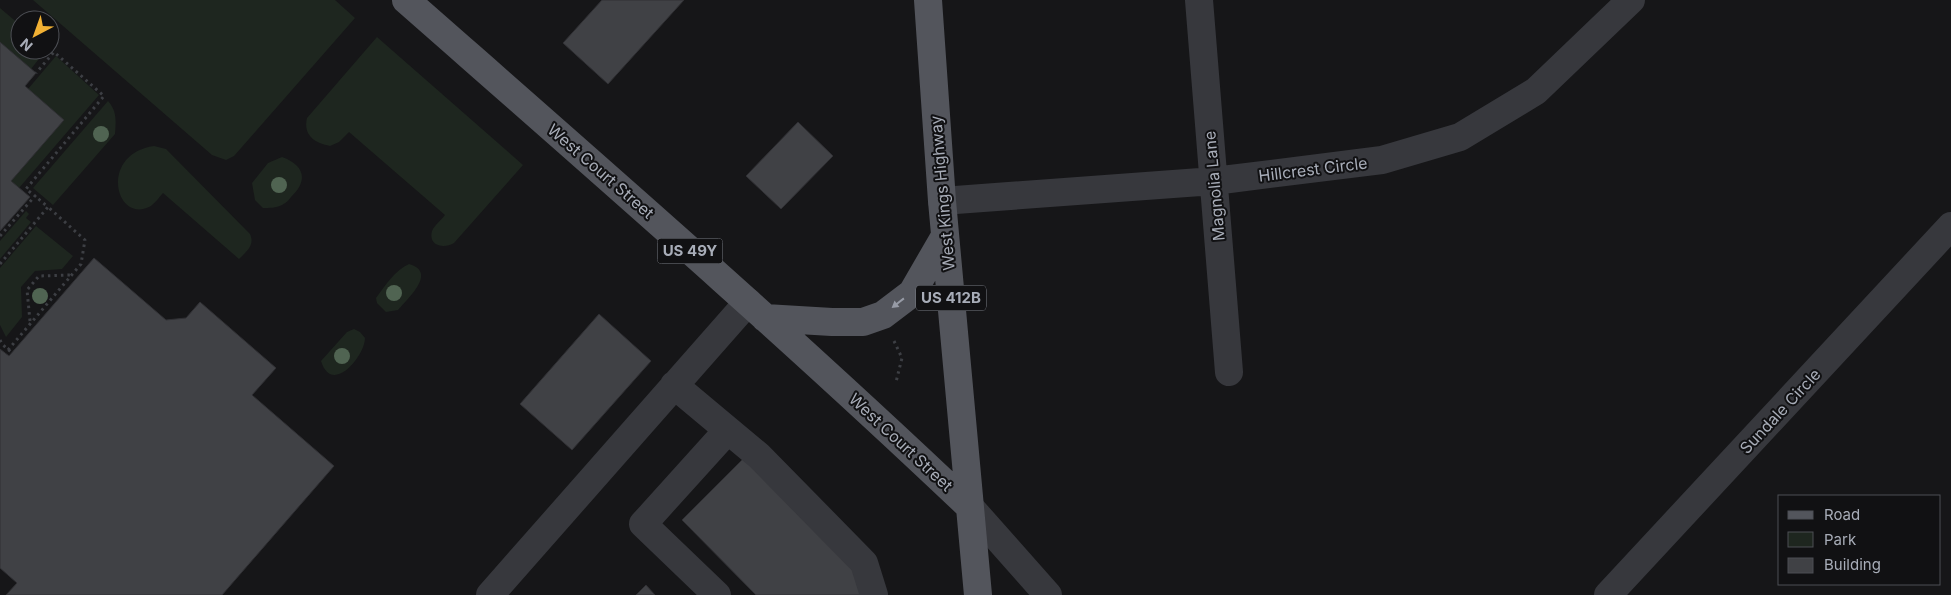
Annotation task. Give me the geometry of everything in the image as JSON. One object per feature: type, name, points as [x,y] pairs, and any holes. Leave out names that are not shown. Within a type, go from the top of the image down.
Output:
[{"type":"main road","name":"West Court Street","points":[[406,0],[757,310],[885,426],[970,507]]},
{"type":"main road","name":"West Kings Highway","points":[[928,0],[942,201],[978,595]]},
{"type":"main road","points":[[757,310],[863,322],[883,315],[912,293],[945,236]]},
{"type":"street","name":"Magnolia Lane","points":[[1199,0],[1228,372]]},
{"type":"street","name":"Hillcrest Circle","points":[[942,201],[1214,181],[1382,160],[1460,137],[1536,91],[1632,0]]},
{"type":"street","name":"Sundale Circle","points":[[1608,595],[1951,226]]},
{"type":"street","points":[[490,595],[674,385],[757,310]]},
{"type":"street","points":[[674,385],[759,456],[864,563],[874,595]]},
{"type":"street","points":[[717,595],[643,524],[727,431]]},
{"type":"street","points":[[970,507],[1048,595]]},
{"type":"path","points":[[8,350],[81,264],[85,240],[26,188],[104,96],[54,52],[36,73]]},
{"type":"path","points":[[0,236],[35,196]]},
{"type":"path","points":[[0,264],[48,207]]},
{"type":"path","points":[[30,322],[27,290],[39,276],[71,275]]},
{"type":"path","points":[[891,333],[902,358],[896,382]]},
{"type":"path","points":[[0,340],[12,353]]},
{"type":"green space","points":[[33,0],[335,0],[355,18],[234,156],[226,160],[212,155],[60,23],[60,10],[45,10]]},
{"type":"green space","points":[[0,8],[10,16],[10,51],[0,42]]},
{"type":"green space","points":[[377,37],[523,165],[454,243],[450,245],[438,245],[432,240],[431,236],[433,229],[445,215],[349,132],[339,142],[330,146],[319,143],[308,134],[307,118]]},
{"type":"green space","points":[[21,60],[38,60],[31,69]]},
{"type":"green space","points":[[53,60],[60,60],[99,95],[19,188],[11,181],[64,120],[28,89]]},
{"type":"green space","points":[[108,101],[116,120],[115,134],[53,205],[33,188]]},
{"type":"green space","points":[[154,146],[166,149],[250,234],[251,245],[239,259],[163,193],[151,206],[137,209],[128,205],[121,197],[118,186],[119,173],[125,161],[137,152]]},
{"type":"green space","points":[[282,157],[295,164],[299,169],[302,179],[300,185],[297,191],[280,206],[263,208],[255,200],[252,183],[268,163]]},
{"type":"green space","points":[[26,211],[29,214],[26,218],[31,222],[0,259],[0,241]]},
{"type":"green space","points":[[36,226],[73,256],[62,269],[35,271],[21,287],[22,317],[6,337],[0,325],[0,268]]},
{"type":"green space","points":[[409,264],[417,268],[421,273],[418,286],[398,310],[386,312],[377,303],[376,298],[395,274]]},
{"type":"green space","points":[[354,329],[365,338],[364,346],[360,354],[347,369],[340,374],[333,375],[326,371],[321,361],[347,332]]},
{"type":"building","points":[[602,0],[684,0],[608,84],[563,43]]},
{"type":"building","points":[[0,42],[10,51],[10,60],[21,60],[36,73],[25,86],[64,120],[11,181],[30,197],[0,231]]},
{"type":"building","points":[[798,122],[833,156],[781,209],[746,176]]},
{"type":"building","points":[[94,258],[166,320],[186,318],[200,302],[276,368],[252,395],[334,466],[222,595],[6,595],[17,583],[0,568],[0,349],[9,356]]},
{"type":"building","points":[[599,314],[651,361],[572,450],[520,404]]},
{"type":"building","points":[[745,457],[879,595],[756,595],[682,520]]},
{"type":"building","points":[[646,585],[655,595],[636,595]]}]
